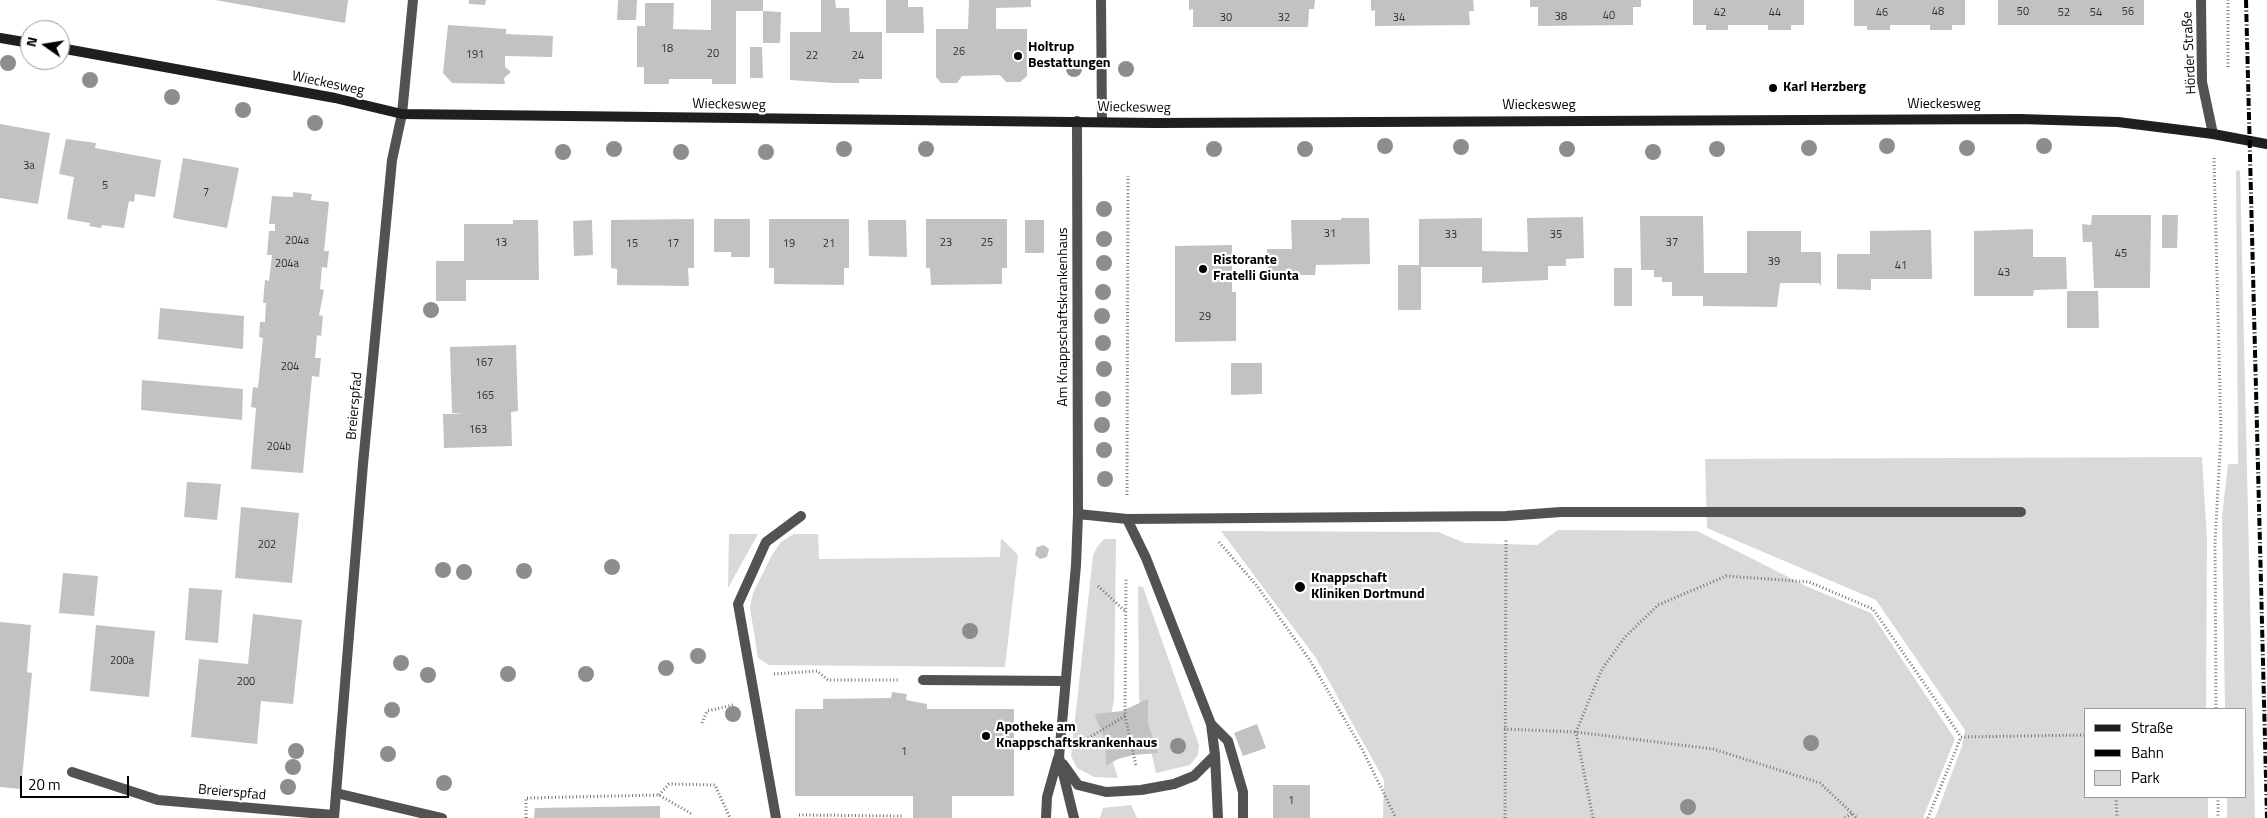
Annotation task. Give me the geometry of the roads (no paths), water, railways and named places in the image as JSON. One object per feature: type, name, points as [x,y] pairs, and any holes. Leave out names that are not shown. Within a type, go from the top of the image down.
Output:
[{"type":"street","name":"Breierspfad","points":[[72,772],[158,800],[334,817],[363,464],[392,160],[402,114],[413,0]]},
{"type":"street","points":[[1101,0],[1102,122]]},
{"type":"street","name":"Hörder Straße","points":[[2201,0],[2202,82],[2213,134]]},
{"type":"street","points":[[0,38],[20,41]]},
{"type":"street","name":"Wieckesweg","points":[[70,50],[335,98],[402,114],[1102,122],[2020,119],[2118,122],[2213,134],[2267,144]]},
{"type":"street","name":"Am Knappschaftskrankenhaus","points":[[1074,818],[1059,757],[1064,681],[1076,565],[1078,514],[1077,121]]},
{"type":"street","points":[[1078,514],[1127,519],[1506,516],[1561,512],[2021,512]]},
{"type":"street","points":[[776,817],[738,604],[766,542],[801,516]]},
{"type":"street","points":[[1127,519],[1146,558],[1211,724],[1215,755],[1218,818]]},
{"type":"street","points":[[923,680],[1064,681]]},
{"type":"street","points":[[1211,724],[1228,741],[1243,792],[1243,818]]},
{"type":"street","points":[[1059,757],[1078,785],[1106,792],[1141,790],[1174,784],[1194,776],[1215,755]]},
{"type":"street","points":[[1046,818],[1047,797],[1059,757]]},
{"type":"street","points":[[336,794],[442,818]]},
{"type":"railway","points":[[2246,0],[2267,818]]},
{"type":"place","name":"Holtrup Bestattungen","points":[[1018,56]]},
{"type":"place","name":"Karl Herzberg","points":[[1773,88]]},
{"type":"place","name":"Ristorante Fratelli Giunta","points":[[1203,269]]},
{"type":"place","name":"Knappschaft Kliniken Dortmund","points":[[1300,587]]},
{"type":"place","name":"Apotheke am Knappschaftskrankenhaus","points":[[986,736]]}]
